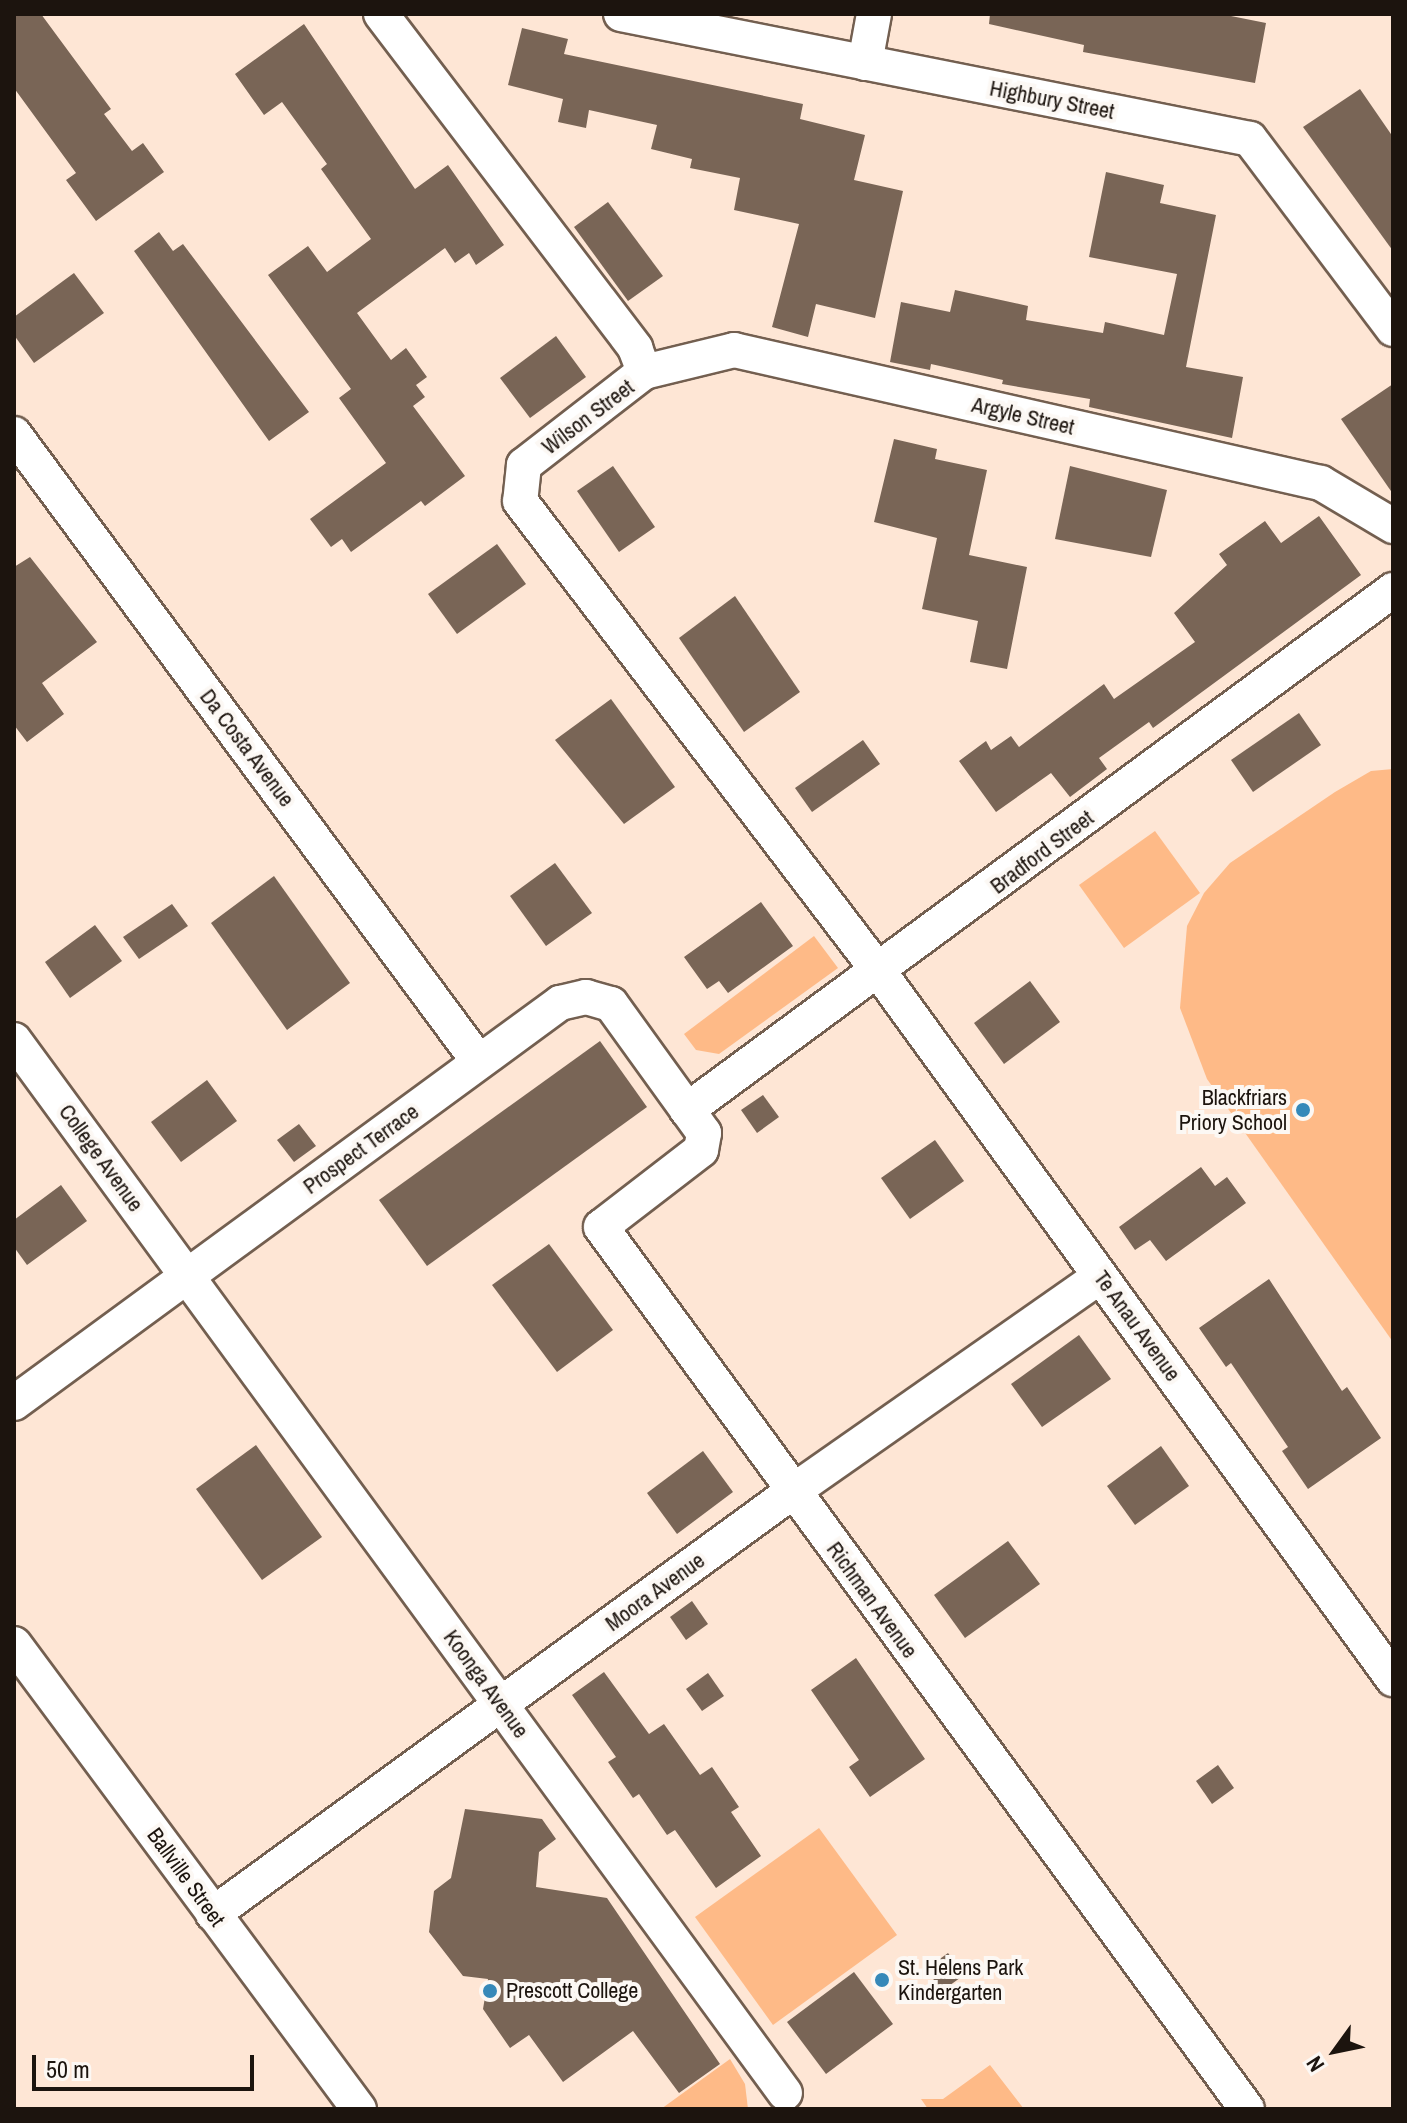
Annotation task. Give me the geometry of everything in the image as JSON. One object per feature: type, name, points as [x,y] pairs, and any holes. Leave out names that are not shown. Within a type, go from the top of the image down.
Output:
[{"type":"street","name":"Wilson Street","points":[[381,14],[635,348],[644,372],[524,465],[520,501],[880,973]]},
{"type":"street","name":"Highbury Street","points":[[621,14],[1250,139],[1393,329]]},
{"type":"street","points":[[865,63],[874,14]]},
{"type":"street","name":"Argyle Street","points":[[644,372],[734,350],[1321,483],[1393,526]]},
{"type":"street","name":"Da Costa Avenue","points":[[14,434],[479,1062]]},
{"type":"street","name":"Bradford Street","points":[[687,1110],[880,973],[1393,590]]},
{"type":"street","name":"Te Anau Avenue","points":[[880,973],[1393,1679]]},
{"type":"street","name":"Prospect Terrace","points":[[14,1403],[560,1003],[586,997],[611,1004],[687,1110]]},
{"type":"street","name":"College Avenue","points":[[14,1040],[188,1276]]},
{"type":"street","name":"Richman Avenue","points":[[687,1110],[704,1133],[701,1150],[601,1227],[792,1492],[1247,2109]]},
{"type":"street","name":"Koonga Avenue","points":[[188,1276],[785,2093]]},
{"type":"street","name":"Moora Avenue","points":[[213,1914],[792,1492],[1100,1276]]},
{"type":"street","name":"Ballville Street","points":[[14,1644],[359,2109]]},
{"type":"shaded area","points":[[1393,769],[1393,1342],[1207,1079],[1180,1008],[1187,926],[1204,893],[1230,863],[1371,771]]},
{"type":"shaded area","points":[[1155,831],[1200,893],[1124,948],[1079,885]]},
{"type":"shaded area","points":[[814,936],[838,968],[719,1054],[696,1050],[684,1034]]},
{"type":"shaded area","points":[[819,1828],[897,1935],[773,2025],[695,1917]]},
{"type":"shaded area","points":[[730,2059],[745,2084],[748,2109],[661,2109]]},
{"type":"shaded area","points":[[990,2065],[1024,2109],[928,2109],[921,2099],[943,2099]]},
{"type":"building","points":[[14,14],[41,14],[111,109],[104,114],[132,151],[143,143],[164,172],[96,221],[66,180],[76,173],[14,88]]},
{"type":"building","points":[[990,14],[1221,14],[1266,23],[1255,83],[1083,52],[1084,45],[989,24]]},
{"type":"building","points":[[304,24],[415,189],[448,165],[504,245],[476,265],[469,253],[455,263],[445,248],[357,313],[391,360],[406,348],[427,377],[416,385],[425,397],[413,406],[465,476],[425,506],[421,501],[351,552],[342,539],[331,547],[310,519],[386,463],[339,398],[351,389],[268,275],[308,246],[327,272],[371,239],[321,169],[327,164],[282,102],[264,115],[235,74]]},
{"type":"building","points":[[522,28],[568,39],[564,54],[803,104],[800,119],[865,135],[854,180],[903,191],[875,318],[816,304],[808,337],[772,327],[799,224],[734,210],[740,178],[690,168],[692,159],[651,149],[657,125],[589,110],[586,128],[558,122],[563,99],[508,85]]},
{"type":"building","points":[[1360,89],[1393,137],[1393,251],[1303,127]]},
{"type":"building","points":[[1106,172],[1164,185],[1160,203],[1216,215],[1186,367],[1243,377],[1232,438],[1089,407],[1090,399],[1002,384],[1003,380],[931,364],[930,370],[890,362],[901,302],[950,312],[955,290],[1028,306],[1026,320],[1103,333],[1105,322],[1164,335],[1177,274],[1089,257]]},
{"type":"building","points":[[608,202],[663,276],[628,301],[574,227]]},
{"type":"building","points":[[159,232],[173,251],[183,244],[309,412],[269,441],[134,251]]},
{"type":"building","points":[[74,273],[104,313],[34,363],[14,335],[14,317]]},
{"type":"building","points":[[556,336],[586,377],[530,418],[500,378]]},
{"type":"building","points":[[1393,384],[1393,494],[1341,419]]},
{"type":"building","points":[[894,439],[937,449],[935,459],[987,470],[969,555],[1027,567],[1007,669],[970,662],[978,621],[922,609],[937,538],[874,522]]},
{"type":"building","points":[[613,466],[655,527],[619,552],[577,491]]},
{"type":"building","points":[[1070,466],[1167,490],[1151,557],[1055,539]]},
{"type":"building","points":[[1319,516],[1361,575],[1153,728],[1149,722],[1099,758],[1107,769],[1070,797],[1051,773],[996,812],[959,761],[986,741],[991,750],[1011,736],[1019,747],[1104,684],[1114,699],[1195,642],[1174,613],[1227,565],[1219,554],[1265,521],[1281,543]]},
{"type":"building","points":[[497,544],[526,584],[457,634],[428,594]]},
{"type":"building","points":[[30,557],[97,642],[42,683],[64,714],[27,742],[14,725],[14,567]]},
{"type":"building","points":[[735,596],[800,692],[744,732],[679,638]]},
{"type":"building","points":[[611,699],[675,787],[624,824],[555,740]]},
{"type":"building","points":[[1299,713],[1321,745],[1253,792],[1231,760]]},
{"type":"building","points":[[863,740],[880,764],[812,812],[795,788]]},
{"type":"building","points":[[555,863],[592,913],[546,946],[510,896]]},
{"type":"building","points":[[274,876],[350,983],[287,1030],[211,923]]},
{"type":"building","points":[[761,902],[793,946],[728,993],[719,981],[707,989],[684,957]]},
{"type":"building","points":[[172,904],[188,926],[139,959],[123,937]]},
{"type":"building","points":[[95,925],[122,961],[70,998],[45,962]]},
{"type":"building","points":[[1030,981],[1060,1022],[1004,1064],[974,1023]]},
{"type":"building","points":[[600,1041],[647,1107],[427,1266],[379,1200]]},
{"type":"building","points":[[207,1080],[237,1121],[181,1162],[151,1122]]},
{"type":"building","points":[[763,1095],[779,1117],[757,1133],[741,1110]]},
{"type":"building","points":[[299,1124],[316,1146],[294,1162],[277,1140]]},
{"type":"building","points":[[935,1140],[964,1181],[910,1219],[881,1178]]},
{"type":"building","points":[[1201,1167],[1215,1186],[1227,1177],[1246,1203],[1166,1261],[1150,1240],[1135,1250],[1119,1227]]},
{"type":"building","points":[[61,1185],[87,1221],[27,1265],[14,1247],[14,1220]]},
{"type":"building","points":[[549,1244],[613,1330],[557,1372],[492,1285]]},
{"type":"building","points":[[1269,1279],[1342,1391],[1347,1387],[1381,1438],[1308,1489],[1282,1451],[1288,1447],[1231,1363],[1226,1367],[1199,1328]]},
{"type":"building","points":[[1079,1335],[1111,1379],[1042,1427],[1011,1384]]},
{"type":"building","points":[[256,1445],[322,1537],[262,1580],[196,1489]]},
{"type":"building","points":[[1161,1446],[1189,1486],[1135,1525],[1107,1486]]},
{"type":"building","points":[[703,1451],[733,1492],[677,1534],[647,1493]]},
{"type":"building","points":[[1008,1541],[1040,1584],[965,1638],[934,1595]]},
{"type":"building","points":[[692,1601],[708,1624],[686,1640],[670,1617]]},
{"type":"building","points":[[856,1658],[925,1759],[870,1797],[849,1767],[859,1760],[811,1690]]},
{"type":"building","points":[[604,1672],[649,1734],[664,1724],[700,1775],[712,1767],[739,1807],[731,1812],[761,1856],[716,1888],[675,1830],[667,1835],[639,1794],[633,1798],[608,1762],[616,1757],[572,1695]]},
{"type":"building","points":[[708,1673],[724,1696],[702,1711],[686,1689]]},
{"type":"building","points":[[1218,1765],[1234,1788],[1212,1804],[1196,1781]]},
{"type":"building","points":[[465,1809],[542,1819],[556,1839],[539,1852],[536,1887],[607,1898],[720,2064],[679,2093],[633,2031],[563,2082],[529,2035],[510,2048],[483,2009],[488,1979],[463,1976],[429,1932],[434,1891],[451,1878]]},
{"type":"building","points":[[948,1953],[964,1975],[942,1991],[926,1969]]},
{"type":"building","points":[[854,1972],[893,2024],[826,2074],[787,2022]]},
{"type":"place","name":"Blackfriars Priory School","points":[[1303,1110]]},
{"type":"place","name":"St. Helens Park Kindergarten","points":[[882,1980]]},
{"type":"place","name":"Prescott College","points":[[490,1991]]}]
